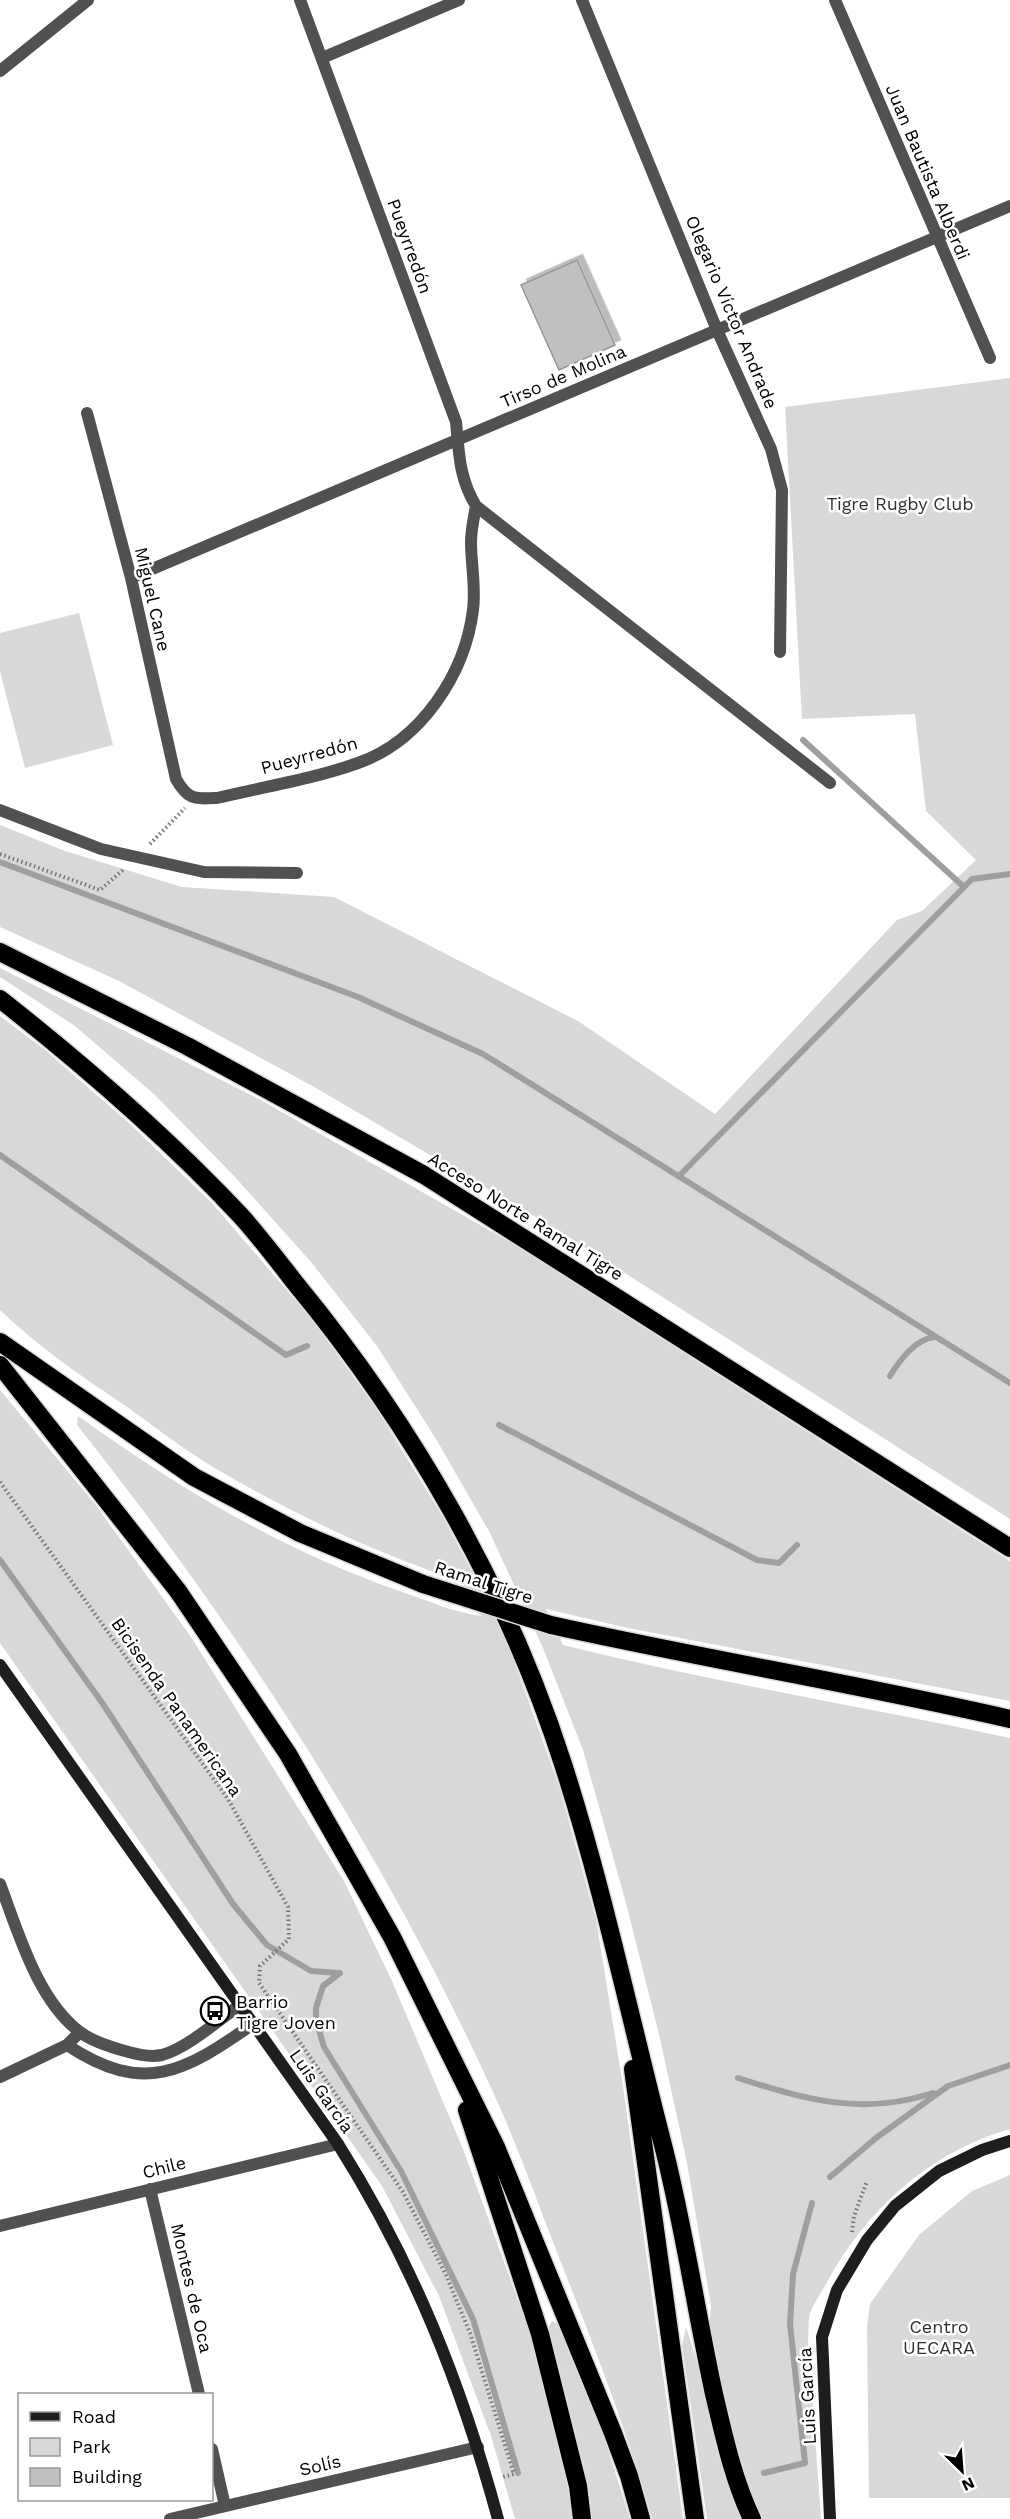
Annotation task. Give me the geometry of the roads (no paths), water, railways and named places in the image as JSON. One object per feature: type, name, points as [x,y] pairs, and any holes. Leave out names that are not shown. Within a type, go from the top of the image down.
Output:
[{"type":"highway","name":"Acceso Norte Ramal Tigre","points":[[0,952],[187,1046],[424,1175],[1010,1548]]},
{"type":"highway","points":[[0,999],[55,1042],[153,1128],[243,1218],[330,1325],[405,1434],[476,1556],[519,1647],[563,1762],[596,1876],[678,2203],[721,2426],[734,2472],[752,2519]]},
{"type":"highway","name":"Ramal Tigre","points":[[0,1342],[194,1477],[300,1533],[423,1584],[551,1625],[654,1648],[892,1692],[1010,1719]]},
{"type":"highway","points":[[0,1365],[178,1591],[288,1754],[392,1937],[496,2146],[551,2275],[629,2476],[641,2519]]},
{"type":"highway","points":[[624,1993],[695,2519]]},
{"type":"highway","points":[[443,2040],[489,2171],[540,2334],[578,2486],[582,2519]]},
{"type":"street","points":[[0,71],[88,0]]},
{"type":"street","name":"Pueyrredón","points":[[300,0],[456,422],[458,461],[466,489],[476,506],[830,783]]},
{"type":"street","points":[[322,58],[459,0]]},
{"type":"street","name":"Olegario Víctor Andrade","points":[[582,0],[717,330],[771,449],[782,490],[780,652]]},
{"type":"street","name":"Juan Bautista Alberdi","points":[[835,0],[936,238],[990,358]]},
{"type":"street","name":"Tirso de Molina","points":[[131,578],[1010,206]]},
{"type":"street","name":"Miguel Cane","points":[[87,413],[131,578],[176,779],[184,792]]},
{"type":"street","name":"Pueyrredón","points":[[184,792],[194,799],[217,798],[359,763],[388,748],[414,727],[440,696],[459,666],[468,637],[474,608],[471,540],[476,506]]},
{"type":"street","points":[[0,810],[100,849],[204,872],[297,873]]},
{"type":"street","name":"Luis García","points":[[0,1665],[338,2144],[401,2253],[424,2301],[452,2369],[478,2447],[498,2519]]},
{"type":"street","points":[[0,1884],[23,1950],[58,2008],[80,2032],[106,2045],[138,2055],[162,2055],[183,2044],[240,2006]]},
{"type":"street","points":[[67,2045],[90,2060],[118,2071],[142,2074],[164,2072],[197,2062],[253,2024]]},
{"type":"street","points":[[0,2078],[67,2045],[80,2032]]},
{"type":"street","name":"Luis García","points":[[830,2519],[822,2337],[842,2280],[867,2240],[895,2206],[939,2171],[981,2150],[1010,2141]]},
{"type":"street","name":"Chile","points":[[0,2226],[338,2144]]},
{"type":"street","name":"Montes de Oca","points":[[150,2189],[199,2393]]},
{"type":"street","name":"Solís","points":[[170,2519],[478,2447]]},
{"type":"street","points":[[213,2453],[225,2506]]},
{"type":"street","name":"Luis García","points":[[830,2486],[839,2519]]},
{"type":"waterway","points":[[803,740],[964,887]]},
{"type":"waterway","points":[[0,862],[358,997],[483,1054],[1010,1383]]},
{"type":"waterway","points":[[680,1175],[972,879],[1010,874]]},
{"type":"waterway","points":[[0,1155],[286,1355],[307,1346]]},
{"type":"waterway","points":[[890,1376],[903,1357],[915,1346],[935,1337]]},
{"type":"waterway","points":[[499,1425],[757,1560],[779,1563],[797,1545]]},
{"type":"waterway","points":[[0,1560],[103,1704],[233,1904],[267,1945],[311,1971],[339,1973]]},
{"type":"waterway","points":[[340,1973],[323,1986],[316,2008],[316,2020],[324,2047],[401,2171],[473,2319],[518,2473]]},
{"type":"waterway","points":[[830,2177],[876,2138],[948,2086],[1010,2065]]},
{"type":"waterway","points":[[738,2078],[788,2093],[859,2104],[907,2100],[933,2093]]},
{"type":"waterway","points":[[764,2473],[805,2463],[790,2324],[793,2274],[812,2203]]},
{"type":"place","name":"Barrio Tigre Joven","points":[[215,2011]]},
{"type":"park label","name":"Tigre Rugby Club","points":[[900,503]]},
{"type":"park label","name":"Centro UECARA","points":[[939,2336]]}]
